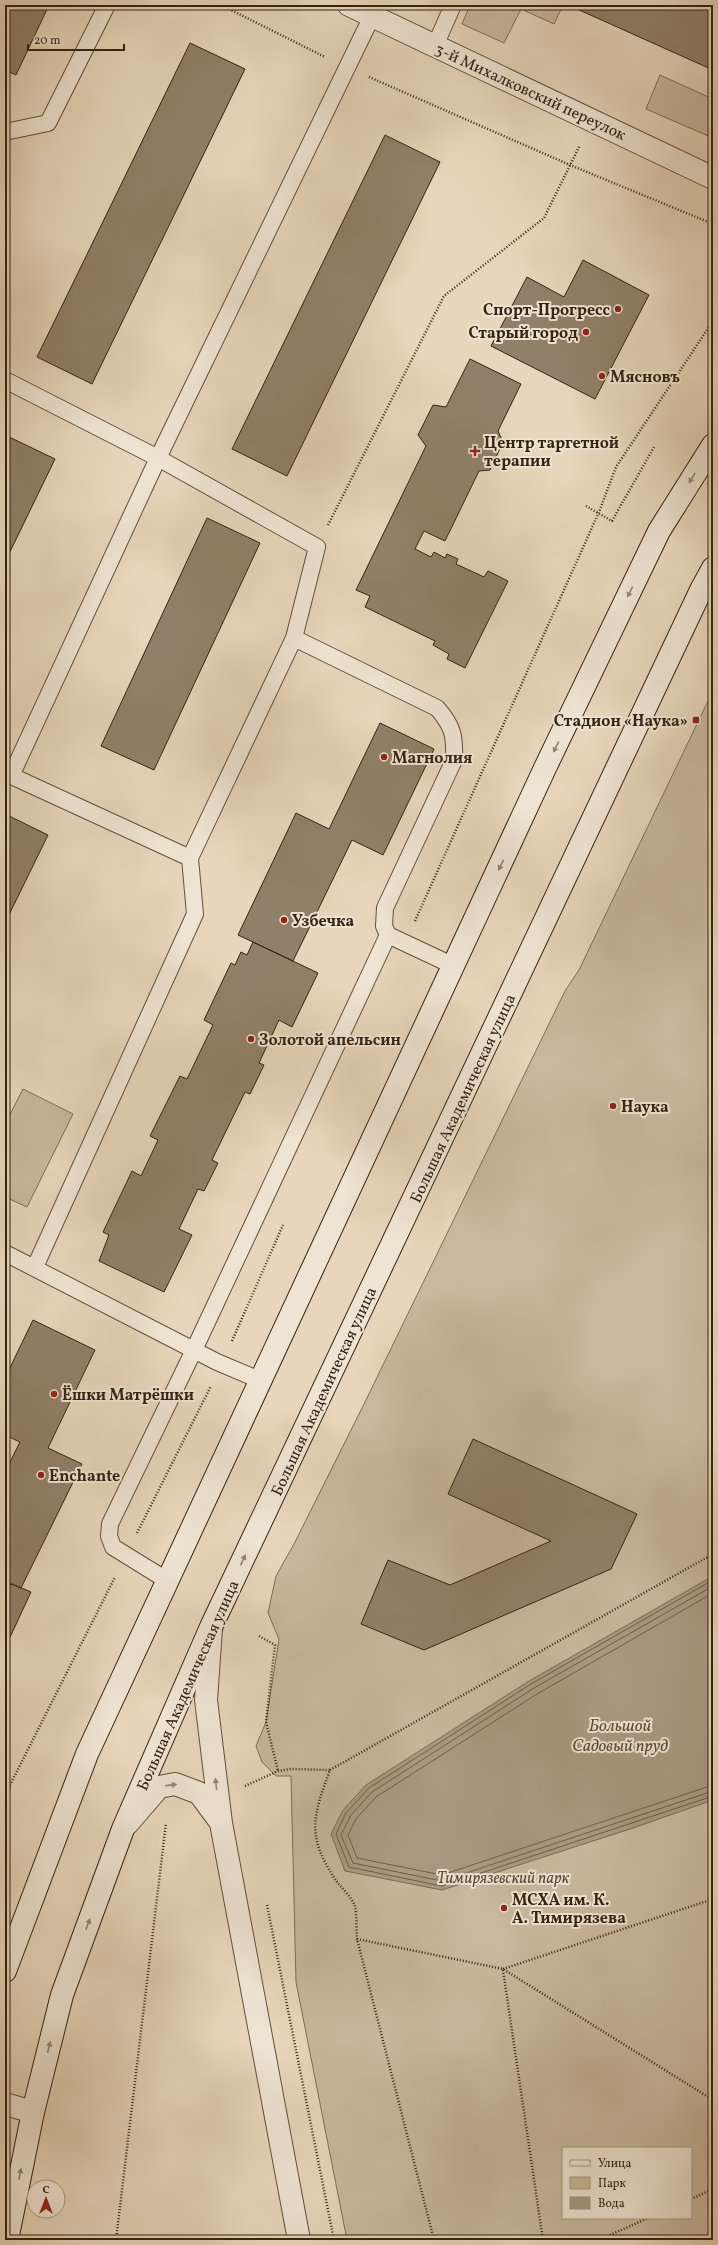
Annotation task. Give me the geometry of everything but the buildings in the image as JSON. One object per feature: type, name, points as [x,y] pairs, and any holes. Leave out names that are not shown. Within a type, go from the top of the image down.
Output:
[{"type":"main road","name":"3-й Михалковский переулок","points":[[349,5],[713,178]]},
{"type":"main road","points":[[5,1971],[87,1754],[262,1381],[549,761],[659,531],[713,445]]},
{"type":"main road","name":"Большая Академическая улица","points":[[7,2240],[33,2112],[62,1995],[123,1828],[212,1627],[707,590],[713,568]]},
{"type":"main road","points":[[212,1627],[206,1700],[220,1823],[299,2240]]},
{"type":"main road","points":[[123,1828],[159,1787],[175,1784],[199,1793],[220,1823]]},
{"type":"main road","points":[[5,2104],[33,2112]]},
{"type":"lane","points":[[5,132],[48,123],[107,5]]},
{"type":"lane","points":[[435,46],[453,5]]},
{"type":"lane","points":[[190,858],[8,775],[158,458],[372,16]]},
{"type":"lane","points":[[5,380],[158,458],[317,547],[294,638],[190,858],[195,914],[35,1267]]},
{"type":"lane","points":[[294,638],[437,708],[449,721],[455,739],[454,760],[385,908],[384,926],[388,935],[454,966]]},
{"type":"lane","points":[[168,1581],[113,1547],[109,1536],[110,1524],[194,1350],[388,935]]},
{"type":"lane","points":[[5,1253],[35,1267],[217,1362],[262,1381]]},
{"type":"path","points":[[221,5],[347,68],[570,165],[713,224]]},
{"type":"path","points":[[317,547],[444,296],[544,218],[582,141]]},
{"type":"path","points":[[586,506],[612,521],[654,447]]},
{"type":"path","points":[[243,1779],[243,1787],[278,1771],[291,1769],[330,1770],[713,1554]]},
{"type":"path","points":[[258,1636],[275,1645],[266,1722],[278,1771]]},
{"type":"path","points":[[330,1770],[316,1807],[314,1825],[319,1852],[335,1879],[355,1905],[357,1939],[434,2240]]},
{"type":"path","points":[[116,2240],[167,1818]]},
{"type":"path","points":[[503,1969],[713,1899]]},
{"type":"path","points":[[267,1904],[334,2240]]},
{"type":"path","points":[[357,1939],[503,1969],[713,2100]]},
{"type":"path","points":[[503,1969],[543,2240]]},
{"type":"path","points":[[692,2199],[713,2189]]},
{"type":"path","points":[[599,2240],[646,2219]]},
{"type":"green space","points":[[470,5],[563,5],[554,24],[521,9],[504,43],[462,24]]},
{"type":"green space","points":[[660,75],[713,99],[713,138],[646,109]]},
{"type":"green space","name":"Тимирязевский парк","points":[[713,694],[713,2240],[347,2240],[296,1982],[291,1776],[276,1776],[262,1762],[256,1746],[266,1722],[279,1639],[268,1613],[276,1576],[294,1544],[365,1402],[565,991],[579,970],[708,701]]},
{"type":"green space","points":[[23,1089],[73,1114],[27,1207],[5,1197],[5,1124]]},
{"type":"water","name":"Большой Садовый пруд","points":[[713,1576],[713,1800],[633,1828],[442,1890],[345,1871],[331,1834],[343,1810],[366,1785],[529,1681]]},
{"type":"place","name":"Спорт-Прогресс","points":[[618,309]]},
{"type":"place","name":"Старый город","points":[[586,332]]},
{"type":"place","name":"Мясновъ","points":[[602,376]]},
{"type":"place","name":"Центр таргетной терапии","points":[[475,451]]},
{"type":"place","name":"Стадион «Наука»","points":[[696,720]]},
{"type":"place","name":"Магнолия","points":[[384,757]]},
{"type":"place","name":"Узбечка","points":[[284,920]]},
{"type":"place","name":"Золотой апельсин","points":[[251,1039]]},
{"type":"place","name":"Наука","points":[[613,1106]]},
{"type":"place","name":"Ёшки Матрёшки","points":[[54,1394]]},
{"type":"place","name":"Enchante","points":[[41,1475]]},
{"type":"place","name":"МСХА им. К. А. Тимирязева","points":[[504,1908]]}]
